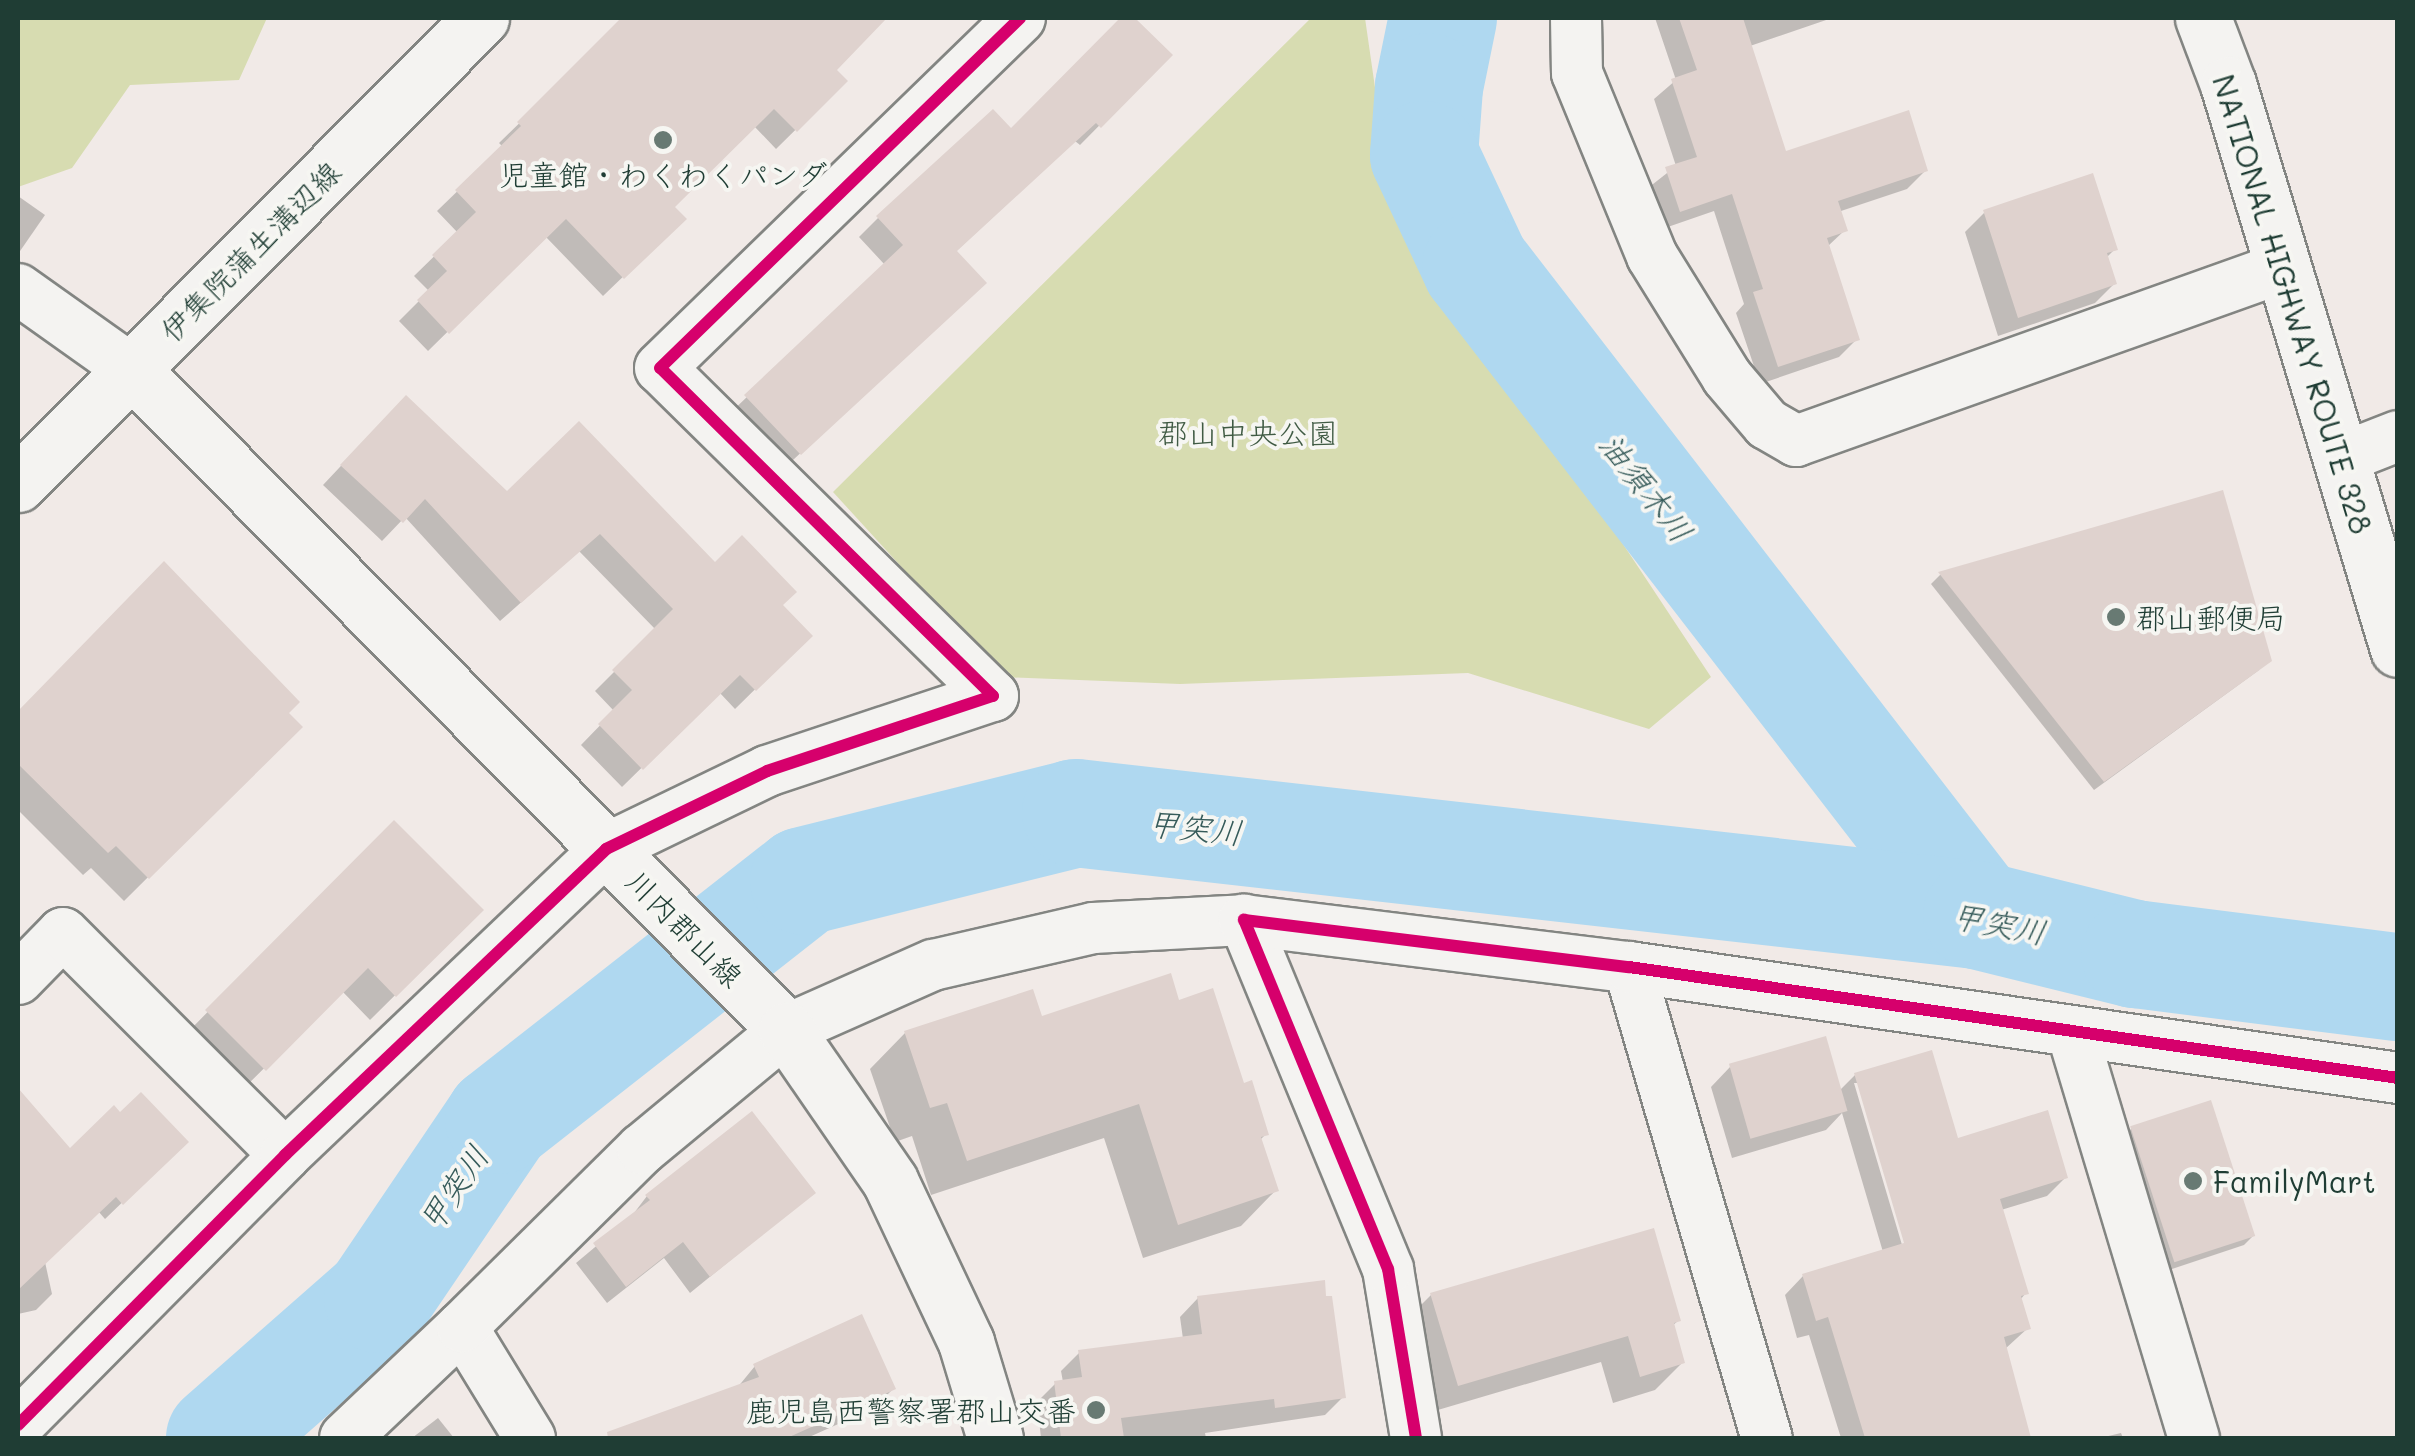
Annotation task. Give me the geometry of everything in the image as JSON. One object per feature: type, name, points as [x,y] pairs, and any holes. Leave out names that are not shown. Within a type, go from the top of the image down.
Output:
[{"type":"main road","name":"伊集院蒲生溝辺線","points":[[18,484],[482,18]]},
{"type":"main road","name":"NATIONAL HIGHWAY ROUTE 328","points":[[2203,18],[2284,267],[2398,649]]},
{"type":"main road","name":"川内郡山線","points":[[132,370],[778,1021],[890,1181],[966,1342],[995,1438]]},
{"type":"street","points":[[18,1425],[285,1155],[619,862],[767,771],[993,696],[660,368],[1020,18]]},
{"type":"street","points":[[1576,18],[1577,73],[1652,256],[1727,377],[1767,424],[1796,441],[2284,267]]},
{"type":"street","points":[[18,289],[132,370]]},
{"type":"street","points":[[2342,458],[2398,436]]},
{"type":"street","points":[[1244,920],[1388,1269],[1416,1438]]},
{"type":"street","points":[[345,1438],[778,1021],[933,965],[1093,928],[1244,920],[1630,968],[2073,1035],[2398,1078]]},
{"type":"street","points":[[18,978],[63,933],[285,1155]]},
{"type":"street","points":[[1630,968],[1767,1438]]},
{"type":"street","points":[[2073,1035],[2194,1438]]},
{"type":"street","points":[[462,1326],[530,1438]]},
{"type":"green space","points":[[18,18],[267,18],[239,80],[130,85],[72,168],[18,187]]},
{"type":"green space","name":"郡山中央公園","points":[[1311,18],[1365,18],[1390,192],[1711,677],[1649,729],[1468,673],[1180,684],[1002,677],[833,492]]},
{"type":"building","points":[[621,18],[887,18],[837,70],[848,81],[797,132],[774,109],[675,207],[687,219],[624,279],[566,219],[449,334],[417,300],[447,271],[432,255],[476,212],[455,190],[521,126],[517,122]]},
{"type":"building","points":[[1120,18],[1135,18],[1173,55],[1101,128],[1096,123],[957,251],[987,283],[801,455],[744,395],[903,245],[876,216],[993,109],[1011,128]]},
{"type":"building","points":[[1679,18],[1743,18],[1786,151],[1909,110],[1928,171],[1838,201],[1848,231],[1827,238],[1860,340],[1778,367],[1753,292],[1763,289],[1732,194],[1680,212],[1665,167],[1697,157],[1671,79],[1697,70]]},
{"type":"building","points":[[2093,173],[2118,250],[2107,253],[2117,284],[2018,318],[1983,210]]},
{"type":"building","points":[[406,395],[507,491],[579,421],[715,562],[742,535],[797,592],[783,605],[813,636],[756,691],[740,675],[643,770],[598,724],[632,690],[612,670],[673,609],[600,534],[521,603],[425,499],[403,523],[340,465]]},
{"type":"building","name":"郡山郵便局","points":[[2223,490],[2272,661],[2104,782],[1938,572]]},
{"type":"building","points":[[164,561],[300,702],[289,713],[303,727],[149,879],[116,846],[108,853],[18,764],[18,711]]},
{"type":"building","points":[[394,820],[484,910],[396,997],[368,968],[266,1071],[205,1010]]},
{"type":"building","points":[[1171,973],[1179,1000],[1213,988],[1244,1083],[1252,1080],[1269,1135],[1261,1137],[1279,1191],[1178,1225],[1139,1104],[967,1161],[947,1103],[930,1108],[904,1031],[1033,989],[1042,1016]]},
{"type":"building","points":[[1826,1036],[1847,1111],[1750,1139],[1729,1064]]},
{"type":"building","points":[[1932,1050],[1958,1138],[2048,1110],[2068,1178],[2000,1199],[2029,1294],[2021,1296],[2031,1329],[2004,1337],[2031,1438],[1865,1438],[1828,1317],[1816,1321],[1802,1274],[1904,1243],[1854,1073]]},
{"type":"building","points":[[18,1088],[70,1148],[114,1105],[120,1112],[141,1092],[189,1142],[123,1205],[116,1197],[18,1290]]},
{"type":"building","name":"FamilyMart","points":[[2211,1100],[2255,1236],[2174,1262],[2130,1126]]},
{"type":"building","points":[[752,1111],[816,1193],[710,1277],[683,1242],[626,1287],[593,1243],[650,1200],[645,1195]]},
{"type":"building","points":[[1654,1228],[1681,1321],[1674,1323],[1685,1363],[1640,1377],[1628,1336],[1458,1386],[1430,1293]]},
{"type":"building","points":[[1325,1280],[1326,1296],[1332,1296],[1346,1398],[1275,1408],[1274,1399],[1121,1418],[1124,1438],[1061,1438],[1054,1381],[1082,1377],[1078,1350],[1202,1334],[1197,1296]]},
{"type":"building","points":[[862,1314],[896,1389],[787,1438],[608,1438],[607,1432],[759,1377],[753,1364]]},
{"type":"waterway","name":"油須木川","points":[[1443,18],[1429,87],[1424,155],[1476,266],[1977,915]]},
{"type":"waterway","name":"甲突川","points":[[220,1438],[378,1299],[499,1120],[804,881],[1076,813],[1977,915],[2135,954],[2398,987]]},
{"type":"cycle path","points":[[18,1425],[285,1155],[606,849],[767,771],[993,696],[660,368],[1020,18]]},
{"type":"cycle path","points":[[1416,1438],[1388,1269],[1244,920],[1629,967],[2398,1078]]},
{"type":"place","name":"児童館・わくわくパンダ","points":[[663,140]]},
{"type":"place","name":"郡山郵便局","points":[[2116,617]]},
{"type":"place","name":"FamilyMart","points":[[2193,1181]]},
{"type":"place","name":"鹿児島西警察署郡山交番","points":[[1096,1410]]}]
